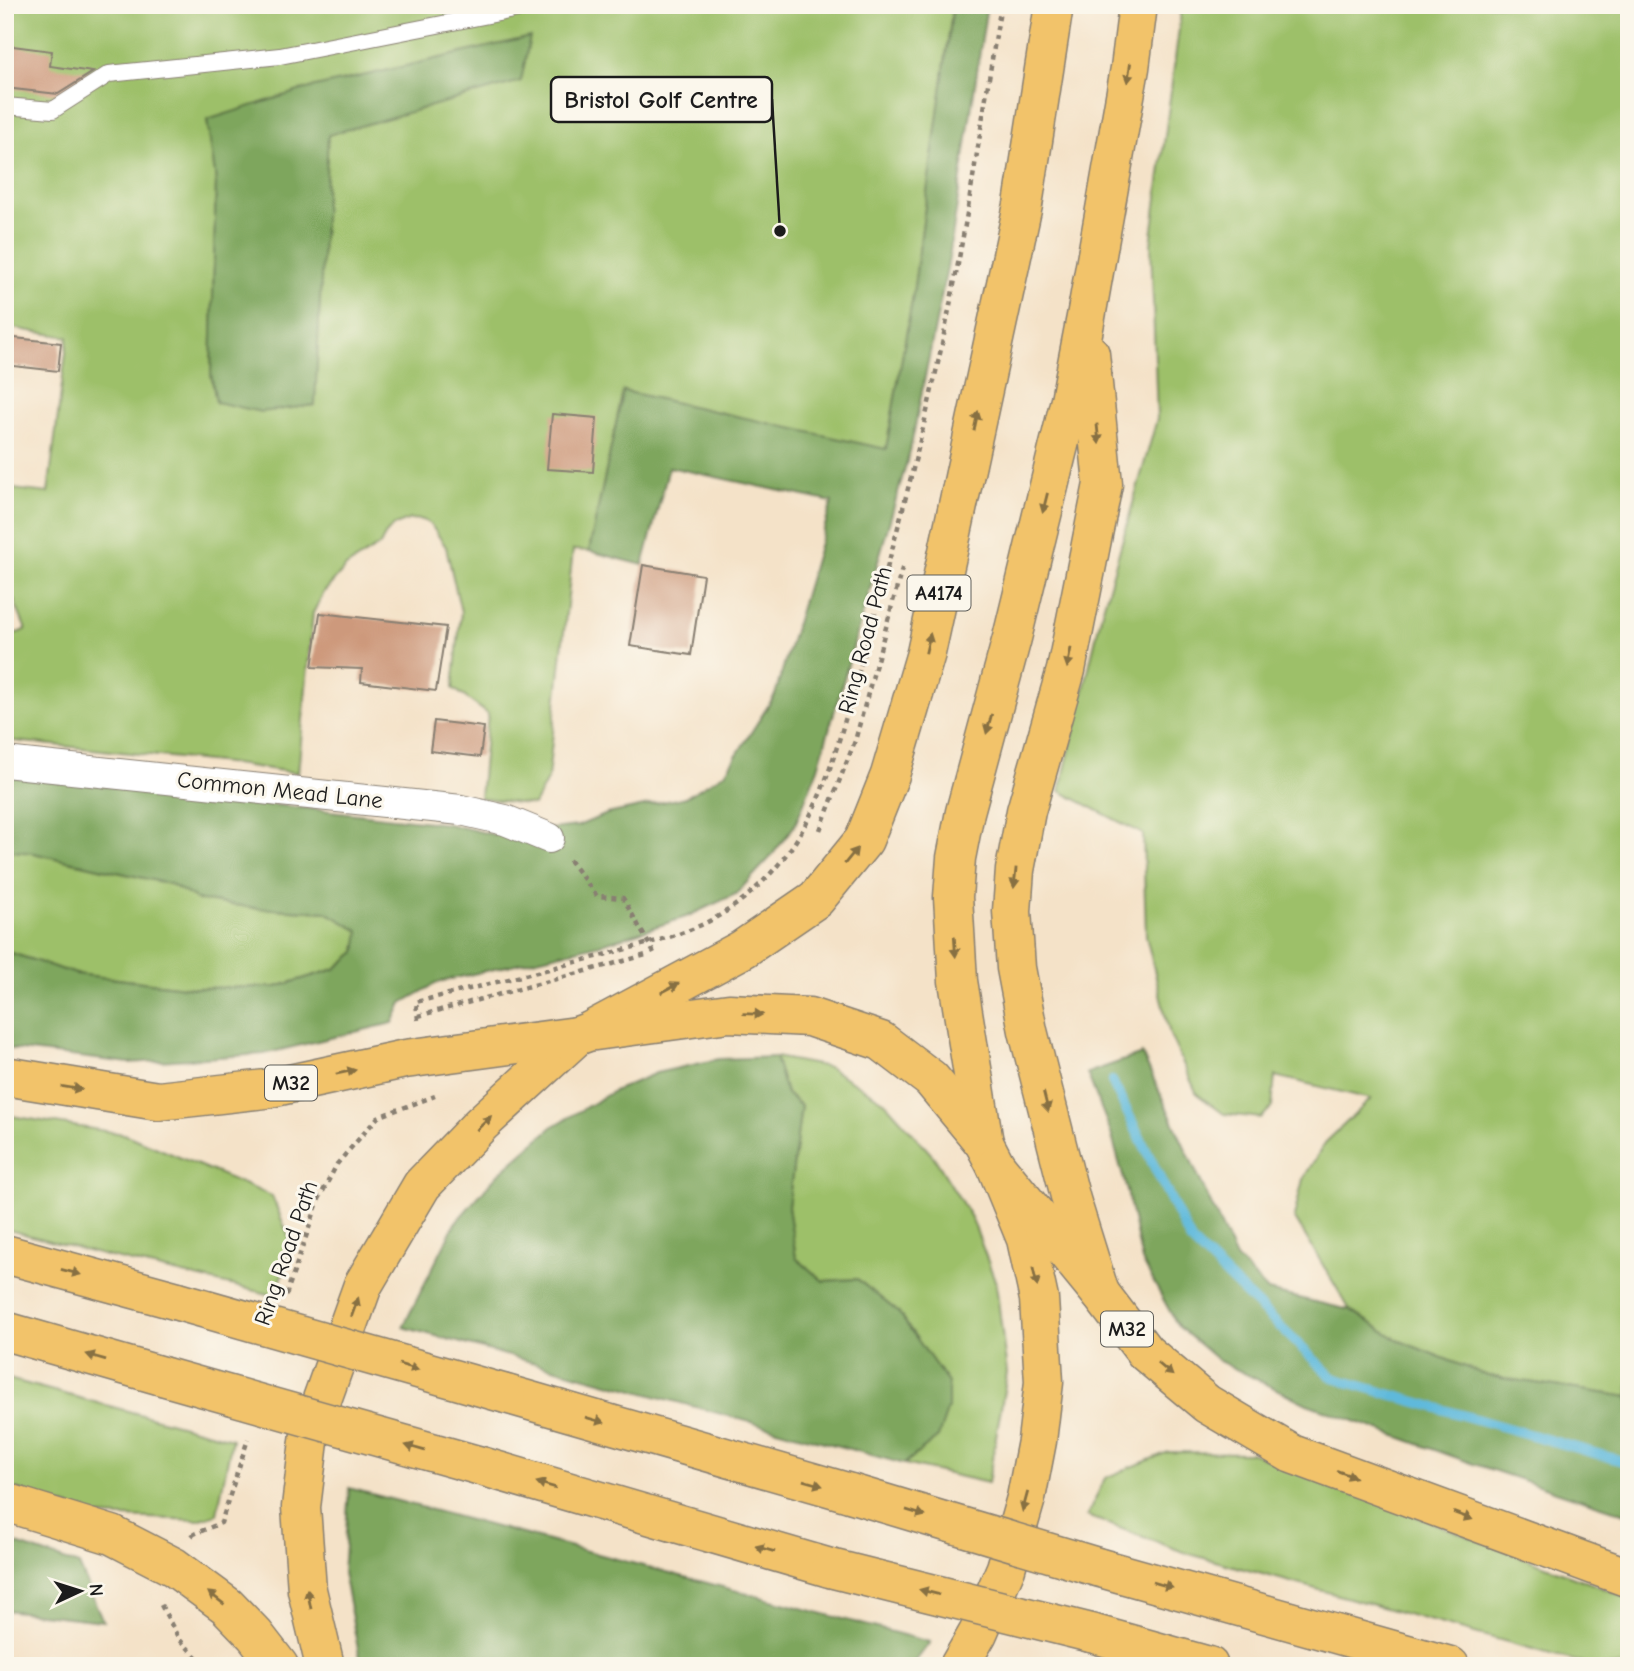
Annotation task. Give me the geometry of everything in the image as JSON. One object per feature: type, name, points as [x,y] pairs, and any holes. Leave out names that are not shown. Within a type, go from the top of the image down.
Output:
[{"type":"main road","name":"A4174","points":[[582,1034],[743,949],[795,914],[816,899],[864,840],[890,775],[926,653],[1023,205],[1055,5]]},
{"type":"main road","points":[[959,1666],[978,1633],[1006,1568],[1026,1499],[1044,1382],[1040,1299],[1026,1240],[990,1154],[958,981],[953,897],[956,858],[965,812],[1012,639],[1070,400],[1130,68],[1138,5]]},
{"type":"main road","points":[[1086,317],[1103,484],[1066,670],[1026,811],[1015,870],[1012,911],[1016,968],[1028,1031],[1071,1200],[1100,1293]]},
{"type":"main road","points":[[325,1666],[307,1590],[301,1507],[310,1433],[363,1285],[422,1185],[481,1124],[582,1034],[729,1013],[809,1017],[881,1041],[931,1079],[990,1154]]},
{"type":"main road","name":"M32","points":[[5,1076],[158,1101],[266,1089],[426,1056],[582,1034]]},
{"type":"main road","name":"M32","points":[[990,1154],[1145,1352],[1207,1405],[1292,1454],[1629,1578]]},
{"type":"main road","points":[[5,1254],[506,1394],[1097,1567],[1450,1666]]},
{"type":"main road","points":[[5,1331],[830,1567],[1091,1633],[1209,1666]]},
{"type":"main road","points":[[5,1502],[112,1535],[174,1567],[227,1606],[255,1635],[279,1666]]},
{"type":"street","name":"Common Mead Lane","points":[[5,762],[461,810],[505,820],[550,838]]},
{"type":"lane","points":[[5,106],[53,110],[109,74],[280,56],[539,5]]},
{"type":"path","name":"Ring Road Path","points":[[285,1297],[319,1199],[337,1164],[378,1117],[436,1095],[415,1002],[531,974],[703,924],[751,893],[788,852],[803,829],[839,743],[903,508],[930,396],[950,305],[1001,5]]},
{"type":"path","name":"Ring Road Path","points":[[820,830],[855,741],[905,560]]},
{"type":"path","points":[[550,838],[597,896],[623,898],[654,953]]},
{"type":"path","points":[[418,1016],[664,951]]},
{"type":"path","points":[[194,1534],[222,1523],[248,1439]]},
{"type":"path","points":[[157,1597],[179,1639],[205,1666]]},
{"type":"green space","points":[[5,5],[953,5],[912,301],[886,450],[623,391],[589,551],[573,550],[548,778],[534,805],[480,798],[488,714],[453,688],[461,612],[446,547],[431,525],[423,520],[410,519],[393,526],[380,545],[346,567],[324,592],[313,613],[298,773],[5,740],[5,637],[26,630],[5,578],[5,488],[48,493],[68,337],[5,327]],"holes":[[[520,81],[328,134],[216,402],[211,374],[216,181],[207,120]]]},
{"type":"green space","points":[[953,5],[987,5],[949,258],[910,451],[818,768],[795,825],[769,859],[736,894],[686,917],[605,943],[439,982],[402,1003],[393,1023],[264,1054],[129,1063],[5,1048],[5,951],[76,974],[193,988],[276,987],[335,969],[356,952],[359,931],[326,912],[256,908],[198,900],[170,884],[33,853],[5,850],[5,775],[448,824],[495,835],[578,826],[607,814],[686,797],[725,773],[775,695],[832,502],[669,467],[643,565],[589,551],[623,391],[886,449],[912,301]]},
{"type":"green space","points":[[1182,5],[1629,5],[1629,1397],[1488,1376],[1400,1341],[1350,1310],[1294,1217],[1303,1179],[1325,1143],[1371,1099],[1275,1076],[1272,1107],[1261,1118],[1224,1114],[1197,1094],[1170,1035],[1146,936],[1143,834],[1060,791],[1102,612],[1157,419],[1151,244]]},
{"type":"green space","points":[[530,37],[521,81],[328,135],[315,405],[261,412],[216,402],[211,374],[216,181],[207,120],[302,90]]},
{"type":"green space","points":[[5,850],[33,853],[170,884],[198,900],[256,908],[326,912],[359,931],[356,952],[335,969],[276,987],[193,988],[76,974],[5,951]]},
{"type":"green space","points":[[1142,1054],[1236,1258],[1268,1291],[1350,1310],[1400,1341],[1488,1376],[1629,1397],[1629,1515],[1474,1464],[1307,1404],[1219,1361],[1178,1326],[1142,1261],[1111,1133],[1087,1073]]},
{"type":"green space","points":[[775,1057],[828,1067],[884,1101],[934,1157],[972,1219],[996,1283],[1007,1373],[988,1483],[904,1464],[938,1437],[948,1383],[898,1312],[857,1279],[823,1281],[796,1258],[788,1207],[801,1106],[786,1093]]},
{"type":"green space","points":[[775,1057],[786,1093],[801,1106],[788,1207],[796,1258],[823,1281],[857,1279],[898,1312],[948,1383],[948,1408],[938,1437],[904,1464],[403,1327],[455,1223],[497,1175],[552,1127],[614,1091],[656,1073],[719,1059]]},
{"type":"green space","points":[[5,1115],[124,1134],[272,1196],[291,1242],[277,1296],[5,1229]]},
{"type":"green space","points":[[5,1378],[232,1439],[217,1514],[198,1520],[96,1516],[5,1486]]},
{"type":"green space","points":[[1168,1452],[1251,1453],[1629,1598],[1629,1666],[1594,1666],[1186,1553],[1087,1516],[1105,1478]]},
{"type":"green space","points":[[349,1488],[930,1642],[912,1666],[365,1666],[359,1654],[343,1573]]},
{"type":"green space","points":[[5,1540],[79,1565],[103,1621],[5,1610]]},
{"type":"building","points":[[5,45],[52,51],[50,66],[93,72],[58,94],[5,88]]},
{"type":"building","points":[[5,337],[61,343],[58,371],[5,365]]},
{"type":"building","points":[[552,414],[597,418],[593,472],[547,469]]},
{"type":"building","points":[[643,565],[703,575],[691,655],[630,646]]},
{"type":"building","points":[[320,613],[446,627],[436,691],[361,682],[362,669],[312,667]]},
{"type":"building","points":[[434,721],[484,727],[480,757],[430,751]]},
{"type":"waterway","points":[[1112,1081],[1191,1241],[1333,1378],[1629,1463]]},
{"type":"place","name":"Bristol Golf Centre","points":[[780,231]]}]
